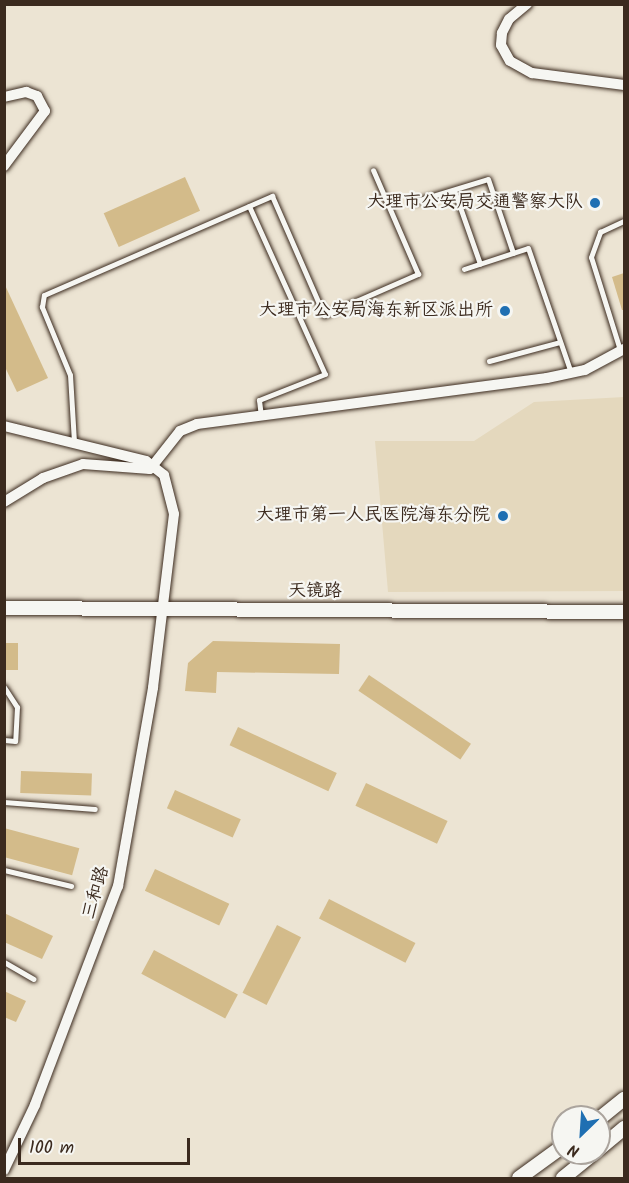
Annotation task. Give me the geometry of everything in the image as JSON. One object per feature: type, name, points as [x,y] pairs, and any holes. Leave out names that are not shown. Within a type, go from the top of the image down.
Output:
[{"type":"street","points":[[527,4],[509,19],[502,33],[501,45],[510,61],[532,73],[624,84]]},
{"type":"street","points":[[4,97],[26,92],[44,103],[45,111],[4,166]]},
{"type":"street","points":[[155,467],[176,436],[187,427],[571,373],[600,364],[623,350]]},
{"type":"street","points":[[4,426],[137,458],[155,467]]},
{"type":"street","points":[[4,502],[71,467],[97,463],[155,467]]},
{"type":"street","name":"三和路","points":[[4,1170],[35,1105],[118,886],[153,688],[174,514],[170,488],[155,467]]},
{"type":"street","name":"天镜路","points":[[4,608],[624,612]]},
{"type":"street","points":[[611,1109],[624,1099]]},
{"type":"street","points":[[611,1139],[624,1128]]},
{"type":"street","points":[[519,1179],[551,1155]]},
{"type":"street","points":[[563,1179],[580,1165]]},
{"type":"lane","points":[[74,442],[70,375],[42,306],[44,295],[272,196],[324,315],[418,274],[373,170]]},
{"type":"lane","points":[[413,202],[488,179],[513,253]]},
{"type":"lane","points":[[454,190],[480,264]]},
{"type":"lane","points":[[249,206],[325,374],[259,400],[261,416]]},
{"type":"lane","points":[[623,350],[591,257],[600,232],[624,220]]},
{"type":"lane","points":[[464,269],[528,248],[571,373]]},
{"type":"lane","points":[[489,362],[560,342]]},
{"type":"lane","points":[[4,687],[17,707],[15,741],[4,740]]},
{"type":"lane","points":[[4,802],[95,809]]},
{"type":"lane","points":[[4,870],[71,886]]},
{"type":"lane","points":[[4,962],[34,979]]},
{"type":"shaded area","name":"大理市第一人民医院海东分院","points":[[624,397],[624,591],[388,592],[375,441],[474,441],[534,402]]},
{"type":"building","points":[[185,177],[200,211],[119,247],[104,213]]},
{"type":"building","points":[[624,273],[624,310],[622,310],[612,277]]},
{"type":"building","points":[[4,283],[48,378],[17,392],[4,365]]},
{"type":"building","points":[[213,641],[340,644],[339,674],[217,672],[216,693],[185,691],[188,663]]},
{"type":"building","points":[[4,643],[18,643],[18,670],[4,670]]},
{"type":"building","points":[[369,675],[471,744],[460,760],[358,691]]},
{"type":"building","points":[[238,727],[337,773],[328,791],[230,745]]},
{"type":"building","points":[[21,771],[92,773],[91,795],[20,793]]},
{"type":"building","points":[[366,783],[448,821],[437,844],[355,806]]},
{"type":"building","points":[[175,790],[241,819],[233,838],[167,808]]},
{"type":"building","points":[[4,828],[79,848],[72,875],[4,857]]},
{"type":"building","points":[[155,869],[229,904],[219,925],[145,891]]},
{"type":"building","points":[[329,899],[415,943],[405,963],[319,919]]},
{"type":"building","points":[[4,913],[53,936],[42,959],[4,942]]},
{"type":"building","points":[[277,925],[301,937],[267,1005],[242,993]]},
{"type":"building","points":[[154,950],[238,995],[225,1018],[141,974]]},
{"type":"building","points":[[4,991],[26,1001],[16,1022],[4,1017]]},
{"type":"place","name":"大理市公安局交通警察大队","points":[[595,203]]},
{"type":"place","name":"大理市公安局海东新区派出所","points":[[505,311]]},
{"type":"place","name":"大理市第一人民医院海东分院","points":[[503,516]]}]
